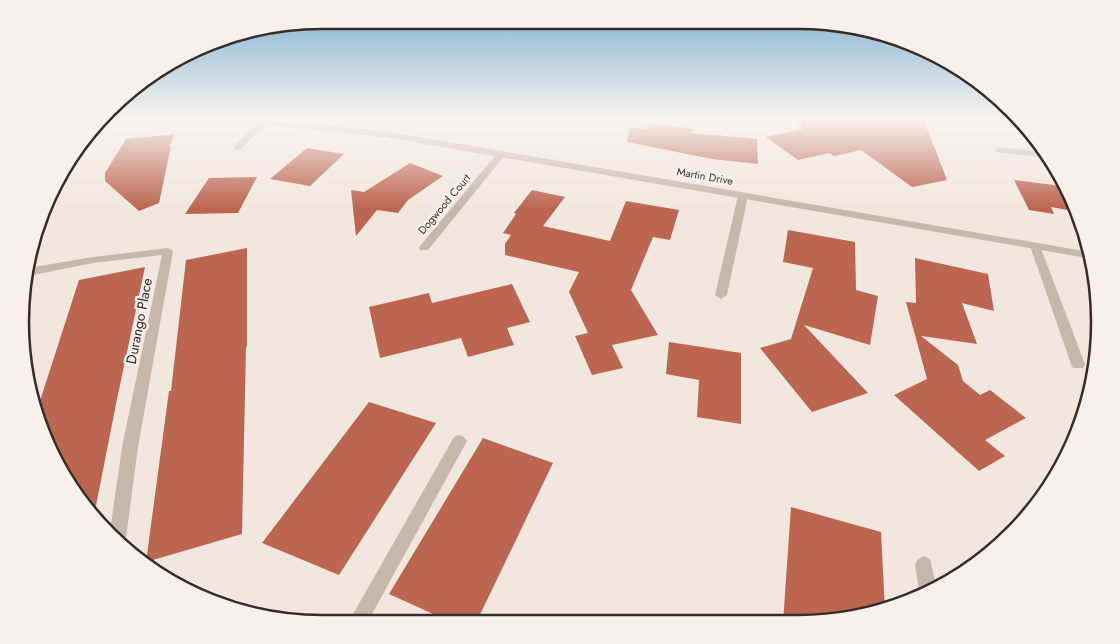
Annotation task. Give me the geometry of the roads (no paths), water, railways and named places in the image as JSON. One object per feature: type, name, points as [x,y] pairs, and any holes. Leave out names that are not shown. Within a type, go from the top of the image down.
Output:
[{"type":"street","name":"Martin Drive","points":[[467,148],[1083,255]]},
{"type":"street","points":[[999,150],[1039,155]]},
{"type":"street","name":"Dogwood Court","points":[[424,248],[502,154]]},
{"type":"street","points":[[721,295],[743,196]]},
{"type":"street","points":[[1035,246],[1078,364]]},
{"type":"street","name":"Durango Place","points":[[33,271],[93,260],[168,250],[164,282],[130,447],[118,532]]},
{"type":"street","points":[[361,615],[459,441]]},
{"type":"street","points":[[924,565],[927,585]]}]
